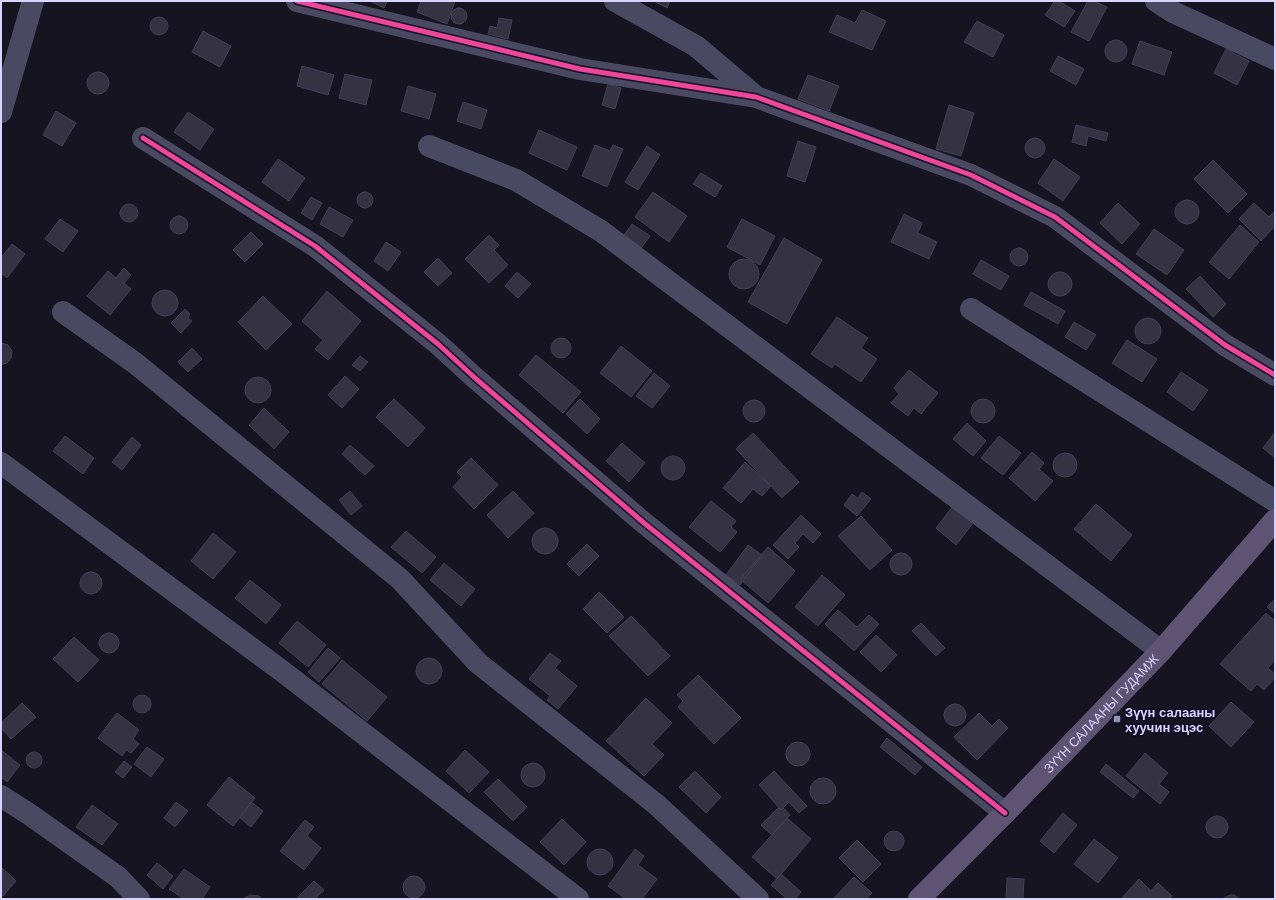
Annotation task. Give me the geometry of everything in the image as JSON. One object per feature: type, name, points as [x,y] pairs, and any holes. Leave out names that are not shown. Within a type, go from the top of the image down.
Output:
[{"type":"main road","name":"ЗҮҮН САЛААНЫ ГУДАМЖ","points":[[919,899],[1005,813],[1161,651],[1275,520]]},
{"type":"street","points":[[1,112],[6,75],[33,1]]},
{"type":"street","points":[[297,1],[580,69],[756,97],[971,175],[1054,217],[1225,345],[1275,376]]},
{"type":"street","points":[[615,1],[696,46],[756,97]]},
{"type":"street","points":[[1156,1],[1173,12],[1275,59]]},
{"type":"street","points":[[143,138],[315,246],[438,344],[475,378],[644,523],[1005,813]]},
{"type":"street","points":[[429,146],[516,180],[601,231],[1161,651]]},
{"type":"street","points":[[971,309],[1275,501]]},
{"type":"street","points":[[63,312],[135,364],[400,579],[478,663],[657,805],[758,899]]},
{"type":"street","points":[[1,463],[282,670],[578,899]]},
{"type":"street","points":[[1,796],[118,877],[139,899]]},
{"type":"building","points":[[370,1],[387,1],[384,8]]},
{"type":"building","points":[[421,1],[455,1],[447,24],[417,12]]},
{"type":"building","points":[[654,1],[670,1],[667,8]]},
{"type":"building","points":[[1055,1],[1059,1],[1075,11],[1064,27],[1045,15]]},
{"type":"building","points":[[1088,1],[1094,1],[1107,7],[1089,41],[1071,32]]},
{"type":"building","points":[[459,8],[466,13],[467,16],[462,23],[459,24],[452,19],[451,16],[456,9]]},
{"type":"building","points":[[862,10],[886,21],[872,50],[829,32],[837,15],[855,23]]},
{"type":"building","points":[[155,17],[163,17],[168,22],[166,33],[163,35],[155,35],[150,30],[150,22]]},
{"type":"building","points":[[499,18],[512,20],[508,39],[488,34],[490,26],[497,28]]},
{"type":"building","points":[[977,21],[1004,35],[993,57],[964,42]]},
{"type":"building","points":[[203,31],[231,46],[220,67],[192,52]]},
{"type":"building","points":[[1116,40],[1124,43],[1127,51],[1124,59],[1116,62],[1108,59],[1105,51],[1108,43]]},
{"type":"building","points":[[1140,41],[1172,52],[1164,75],[1132,64]]},
{"type":"building","points":[[1226,49],[1249,61],[1237,85],[1214,73]]},
{"type":"building","points":[[1058,56],[1084,69],[1076,85],[1050,71]]},
{"type":"building","points":[[302,66],[334,75],[328,95],[297,86]]},
{"type":"building","points":[[98,72],[106,75],[109,83],[106,91],[98,94],[90,91],[87,83],[90,75]]},
{"type":"building","points":[[345,74],[372,80],[366,105],[339,98]]},
{"type":"building","points":[[808,75],[839,86],[829,111],[798,99]]},
{"type":"building","points":[[608,84],[621,88],[615,109],[602,105]]},
{"type":"building","points":[[408,86],[436,94],[429,119],[401,111]]},
{"type":"building","points":[[463,102],[487,110],[481,129],[457,121]]},
{"type":"building","points":[[949,105],[974,113],[961,156],[936,149]]},
{"type":"building","points":[[56,111],[76,123],[62,146],[43,135]]},
{"type":"building","points":[[188,112],[214,129],[200,150],[174,132]]},
{"type":"building","points":[[1076,125],[1108,133],[1106,141],[1088,136],[1086,146],[1072,142]]},
{"type":"building","points":[[539,130],[577,147],[567,170],[529,153]]},
{"type":"building","points":[[1035,138],[1042,141],[1045,148],[1042,155],[1035,158],[1028,155],[1025,148],[1028,141]]},
{"type":"building","points":[[798,141],[816,147],[805,182],[787,176]]},
{"type":"building","points":[[595,145],[610,151],[613,145],[623,149],[607,187],[582,176]]},
{"type":"building","points":[[647,146],[660,155],[638,190],[625,182]]},
{"type":"building","points":[[278,159],[305,178],[289,201],[262,182]]},
{"type":"building","points":[[1054,159],[1080,177],[1063,201],[1038,183]]},
{"type":"building","points":[[1213,160],[1247,194],[1228,213],[1194,179]]},
{"type":"building","points":[[701,173],[722,186],[715,197],[693,184]]},
{"type":"building","points":[[362,192],[368,192],[373,197],[371,206],[368,208],[362,208],[357,203],[357,197]]},
{"type":"building","points":[[653,192],[687,216],[669,242],[635,217]]},
{"type":"building","points":[[311,197],[322,203],[312,220],[301,213]]},
{"type":"building","points":[[1187,200],[1192,201],[1198,207],[1198,217],[1192,223],[1187,224],[1182,223],[1176,217],[1175,212],[1176,207],[1182,201]]},
{"type":"building","points":[[1118,203],[1140,224],[1122,244],[1100,223]]},
{"type":"building","points":[[1254,203],[1269,217],[1275,211],[1275,226],[1261,241],[1239,219]]},
{"type":"building","points":[[129,204],[135,207],[138,213],[135,219],[129,222],[123,219],[120,213],[123,207]]},
{"type":"building","points":[[329,207],[353,220],[343,237],[320,224]]},
{"type":"building","points":[[904,214],[922,223],[918,233],[937,242],[929,259],[891,242]]},
{"type":"building","points":[[179,216],[185,219],[188,225],[185,231],[179,234],[173,231],[170,225],[173,219]]},
{"type":"building","points":[[60,219],[78,231],[63,252],[45,239]]},
{"type":"building","points":[[742,219],[775,236],[760,265],[727,247]]},
{"type":"building","points":[[632,224],[650,236],[641,248],[624,235]]},
{"type":"building","points":[[1240,225],[1259,242],[1229,279],[1209,262]]},
{"type":"building","points":[[1154,229],[1184,250],[1167,275],[1136,254]]},
{"type":"building","points":[[251,232],[263,244],[245,262],[233,250]]},
{"type":"building","points":[[489,235],[499,245],[494,250],[508,265],[489,283],[465,259]]},
{"type":"building","points":[[784,238],[822,260],[787,324],[748,302]]},
{"type":"building","points":[[386,242],[401,252],[388,271],[374,261]]},
{"type":"building","points":[[12,244],[25,254],[7,278],[1,273],[1,258]]},
{"type":"building","points":[[1015,248],[1023,248],[1028,253],[1026,264],[1023,266],[1015,266],[1010,261],[1010,253]]},
{"type":"building","points":[[438,258],[452,273],[438,286],[424,272]]},
{"type":"building","points":[[744,259],[755,263],[759,274],[755,285],[744,289],[733,285],[729,274],[733,263]]},
{"type":"building","points":[[981,260],[1009,276],[1001,290],[973,274]]},
{"type":"building","points":[[124,268],[131,275],[124,283],[131,289],[110,315],[87,296],[108,271],[116,278]]},
{"type":"building","points":[[517,272],[531,284],[518,298],[505,286]]},
{"type":"building","points":[[1060,272],[1069,275],[1072,284],[1069,293],[1060,296],[1051,293],[1048,284],[1051,275]]},
{"type":"building","points":[[1200,276],[1226,304],[1213,317],[1186,289]]},
{"type":"building","points":[[165,290],[174,294],[178,303],[174,312],[165,316],[156,312],[152,303],[156,294]]},
{"type":"building","points":[[327,291],[361,321],[328,360],[315,349],[323,340],[302,321]]},
{"type":"building","points":[[1031,292],[1065,311],[1058,324],[1024,305]]},
{"type":"building","points":[[263,296],[292,324],[266,350],[238,322]]},
{"type":"building","points":[[185,309],[190,314],[188,318],[192,321],[181,333],[171,323]]},
{"type":"building","points":[[837,317],[868,338],[861,348],[877,359],[861,382],[835,364],[832,368],[811,354]]},
{"type":"building","points":[[1148,318],[1157,322],[1161,331],[1157,340],[1148,344],[1139,340],[1135,331],[1139,322]]},
{"type":"building","points":[[1074,322],[1096,335],[1086,350],[1065,337]]},
{"type":"building","points":[[561,338],[568,341],[571,348],[568,355],[561,358],[554,355],[551,348],[554,341]]},
{"type":"building","points":[[1127,340],[1157,359],[1142,382],[1112,363]]},
{"type":"building","points":[[1,343],[8,345],[12,351],[11,358],[4,364],[1,364]]},
{"type":"building","points":[[621,346],[652,371],[631,397],[600,373]]},
{"type":"building","points":[[192,348],[202,359],[188,372],[178,362]]},
{"type":"building","points":[[536,355],[581,392],[563,413],[519,375]]},
{"type":"building","points":[[360,356],[368,362],[360,371],[352,365]]},
{"type":"building","points":[[909,370],[938,393],[921,414],[914,408],[908,416],[891,403],[899,394],[894,388]]},
{"type":"building","points":[[1181,372],[1208,390],[1193,411],[1167,392]]},
{"type":"building","points":[[654,373],[670,386],[652,408],[636,396]]},
{"type":"building","points":[[345,376],[359,389],[342,408],[328,395]]},
{"type":"building","points":[[258,377],[267,381],[271,390],[267,399],[258,403],[249,399],[245,390],[249,381]]},
{"type":"building","points":[[394,399],[425,428],[408,447],[376,417]]},
{"type":"building","points":[[580,399],[600,419],[587,434],[566,414]]},
{"type":"building","points":[[978,399],[988,399],[995,406],[995,416],[988,423],[978,423],[971,416],[971,406]]},
{"type":"building","points":[[754,400],[762,403],[765,411],[762,419],[754,422],[746,419],[743,411],[746,403]]},
{"type":"building","points":[[264,408],[289,432],[274,449],[249,425]]},
{"type":"building","points":[[967,423],[986,441],[973,456],[953,439]]},
{"type":"building","points":[[1275,432],[1275,458],[1263,448]]},
{"type":"building","points":[[753,433],[799,482],[782,498],[736,449]]},
{"type":"building","points":[[65,436],[94,458],[83,474],[53,451]]},
{"type":"building","points":[[999,436],[1021,453],[1003,475],[981,458]]},
{"type":"building","points":[[132,437],[141,445],[122,470],[112,462]]},
{"type":"building","points":[[622,443],[645,463],[629,482],[606,461]]},
{"type":"building","points":[[350,445],[374,466],[365,475],[342,454]]},
{"type":"building","points":[[1032,452],[1044,463],[1039,469],[1053,481],[1035,501],[1009,478]]},
{"type":"building","points":[[1065,453],[1073,457],[1077,465],[1073,473],[1065,477],[1057,473],[1053,465],[1057,457]]},
{"type":"building","points":[[673,456],[681,460],[685,468],[681,476],[673,480],[665,476],[661,468],[665,460]]},
{"type":"building","points":[[471,458],[498,485],[474,509],[453,487],[462,477],[457,472]]},
{"type":"building","points":[[745,462],[771,486],[762,496],[753,489],[741,503],[723,488]]},
{"type":"building","points":[[350,491],[362,506],[351,515],[339,500]]},
{"type":"building","points":[[513,491],[534,513],[508,538],[487,515]]},
{"type":"building","points":[[862,492],[871,499],[857,516],[844,505],[852,494],[858,498]]},
{"type":"building","points":[[711,501],[736,521],[731,527],[737,532],[720,552],[689,527]]},
{"type":"building","points":[[1096,504],[1132,535],[1111,561],[1074,529]]},
{"type":"building","points":[[953,506],[974,522],[956,545],[936,528]]},
{"type":"building","points":[[801,515],[821,534],[813,543],[803,534],[795,543],[799,547],[788,559],[773,545]]},
{"type":"building","points":[[861,516],[892,550],[870,570],[838,536]]},
{"type":"building","points":[[545,528],[554,532],[558,541],[554,550],[545,554],[536,550],[532,541],[536,532]]},
{"type":"building","points":[[406,531],[436,557],[422,573],[391,547]]},
{"type":"building","points":[[213,533],[236,552],[213,579],[191,561]]},
{"type":"building","points":[[587,544],[599,556],[579,576],[567,564]]},
{"type":"building","points":[[748,545],[762,555],[740,585],[726,575]]},
{"type":"building","points":[[768,547],[795,571],[768,603],[740,579]]},
{"type":"building","points":[[901,553],[909,556],[912,564],[909,572],[901,575],[893,572],[890,564],[893,556]]},
{"type":"building","points":[[444,563],[475,589],[461,606],[430,580]]},
{"type":"building","points":[[91,572],[99,575],[102,583],[99,591],[91,594],[83,591],[80,583],[83,575]]},
{"type":"building","points":[[822,575],[845,595],[818,626],[795,607]]},
{"type":"building","points":[[250,580],[281,605],[266,624],[235,598]]},
{"type":"building","points":[[599,592],[624,617],[607,633],[583,609]]},
{"type":"building","points":[[1275,599],[1275,614],[1267,607]]},
{"type":"building","points":[[838,610],[857,627],[869,615],[879,624],[854,651],[825,624]]},
{"type":"building","points":[[1266,613],[1275,621],[1275,660],[1268,668],[1275,674],[1275,678],[1264,690],[1257,684],[1251,691],[1220,664]]},
{"type":"building","points":[[631,616],[670,656],[648,676],[609,636]]},
{"type":"building","points":[[297,621],[326,645],[308,667],[279,643]]},
{"type":"building","points":[[921,623],[945,648],[936,656],[912,631]]},
{"type":"building","points":[[105,633],[113,633],[119,639],[119,647],[113,653],[105,653],[99,647],[99,639]]},
{"type":"building","points":[[876,635],[897,655],[881,672],[860,652]]},
{"type":"building","points":[[74,637],[99,660],[78,682],[53,659]]},
{"type":"building","points":[[328,648],[340,658],[319,682],[308,672]]},
{"type":"building","points":[[550,653],[561,661],[555,668],[577,686],[558,709],[547,700],[550,696],[529,679]]},
{"type":"building","points":[[429,658],[438,662],[442,671],[438,680],[429,684],[420,680],[416,671],[420,662]]},
{"type":"building","points":[[342,660],[387,697],[367,721],[322,684]]},
{"type":"building","points":[[698,675],[741,718],[714,744],[678,707],[683,701],[677,695]]},
{"type":"building","points":[[138,695],[146,695],[151,700],[149,711],[146,713],[138,713],[133,708],[133,700]]},
{"type":"building","points":[[646,698],[672,723],[652,744],[664,755],[644,776],[606,741]]},
{"type":"building","points":[[1231,702],[1254,722],[1231,747],[1209,726]]},
{"type":"building","points":[[22,703],[36,717],[11,739],[1,728],[1,723]]},
{"type":"building","points":[[955,704],[959,705],[965,711],[965,719],[959,725],[955,726],[951,725],[945,719],[944,715],[945,711],[951,705]]},
{"type":"building","points":[[117,713],[139,730],[133,739],[139,744],[131,753],[126,750],[122,756],[98,738]]},
{"type":"building","points":[[979,713],[992,726],[999,719],[1008,728],[977,760],[954,737]]},
{"type":"building","points":[[887,738],[922,767],[915,775],[880,747]]},
{"type":"building","points":[[798,742],[807,745],[810,754],[807,763],[798,766],[789,763],[786,754],[789,745]]},
{"type":"building","points":[[147,747],[164,759],[151,777],[134,764]]},
{"type":"building","points":[[1,750],[20,765],[7,782],[1,777]]},
{"type":"building","points":[[465,750],[489,772],[469,793],[446,771]]},
{"type":"building","points":[[34,752],[40,754],[42,760],[40,766],[34,768],[28,766],[26,760],[28,754]]},
{"type":"building","points":[[1145,753],[1168,773],[1159,784],[1169,792],[1160,804],[1126,776]]},
{"type":"building","points":[[124,761],[132,767],[123,778],[115,772]]},
{"type":"building","points":[[533,763],[541,767],[545,775],[541,783],[533,787],[525,783],[521,775],[525,767]]},
{"type":"building","points":[[1106,764],[1139,791],[1133,798],[1100,772]]},
{"type":"building","points":[[695,771],[721,797],[706,813],[679,787]]},
{"type":"building","points":[[774,771],[807,806],[799,813],[789,802],[781,810],[759,785]]},
{"type":"building","points":[[229,777],[255,798],[233,826],[207,805]]},
{"type":"building","points":[[823,778],[832,782],[836,791],[832,800],[823,804],[814,800],[810,791],[814,782]]},
{"type":"building","points":[[498,779],[527,807],[513,821],[484,792]]},
{"type":"building","points":[[176,802],[188,811],[175,827],[164,818]]},
{"type":"building","points":[[251,802],[263,811],[251,827],[240,818]]},
{"type":"building","points":[[92,805],[118,824],[102,845],[76,827]]},
{"type":"building","points":[[778,808],[781,810],[783,808],[790,815],[772,835],[761,825]]},
{"type":"building","points":[[1063,813],[1077,825],[1054,853],[1040,841]]},
{"type":"building","points":[[1217,816],[1225,819],[1228,827],[1225,835],[1217,838],[1209,835],[1206,827],[1209,819]]},
{"type":"building","points":[[787,818],[811,839],[777,879],[752,857]]},
{"type":"building","points":[[562,819],[586,842],[564,865],[540,842]]},
{"type":"building","points":[[305,820],[314,827],[307,836],[321,848],[304,870],[280,851]]},
{"type":"building","points":[[890,831],[898,831],[904,837],[904,845],[898,851],[890,851],[884,845],[884,837]]},
{"type":"building","points":[[1094,839],[1118,858],[1098,883],[1074,864]]},
{"type":"building","points":[[857,840],[881,864],[863,882],[839,858]]},
{"type":"building","points":[[600,849],[609,853],[613,862],[609,871],[600,875],[591,871],[587,862],[591,853]]},
{"type":"building","points":[[635,849],[644,856],[638,865],[657,879],[642,899],[626,899],[608,886]]},
{"type":"building","points":[[157,863],[173,876],[163,889],[147,875]]},
{"type":"building","points":[[1,867],[16,881],[3,896],[1,894]]},
{"type":"building","points":[[184,869],[210,887],[202,899],[184,899],[169,889]]},
{"type":"building","points":[[781,874],[801,892],[795,899],[787,899],[771,885]]},
{"type":"building","points":[[414,876],[422,879],[425,887],[422,895],[414,898],[406,895],[403,887],[406,879]]},
{"type":"building","points":[[854,877],[872,893],[866,899],[833,899]]},
{"type":"building","points":[[1007,878],[1024,879],[1023,899],[1006,899]]},
{"type":"building","points":[[1139,879],[1151,891],[1158,883],[1172,896],[1169,899],[1121,899]]},
{"type":"building","points":[[314,881],[324,890],[315,899],[298,899],[297,898]]},
{"type":"building","points":[[250,895],[259,896],[262,899],[243,899]]},
{"type":"building","points":[[1230,895],[1234,895],[1240,899],[1222,899]]},
{"type":"cycle path","points":[[297,1],[580,69],[756,97],[971,175],[1055,217],[1225,345],[1275,375]]},
{"type":"cycle path","points":[[143,138],[315,246],[438,344],[475,378],[644,523],[1005,813]]},
{"type":"place","name":"Зүүн салааны хуучин эцэс","points":[[1117,719]]}]
